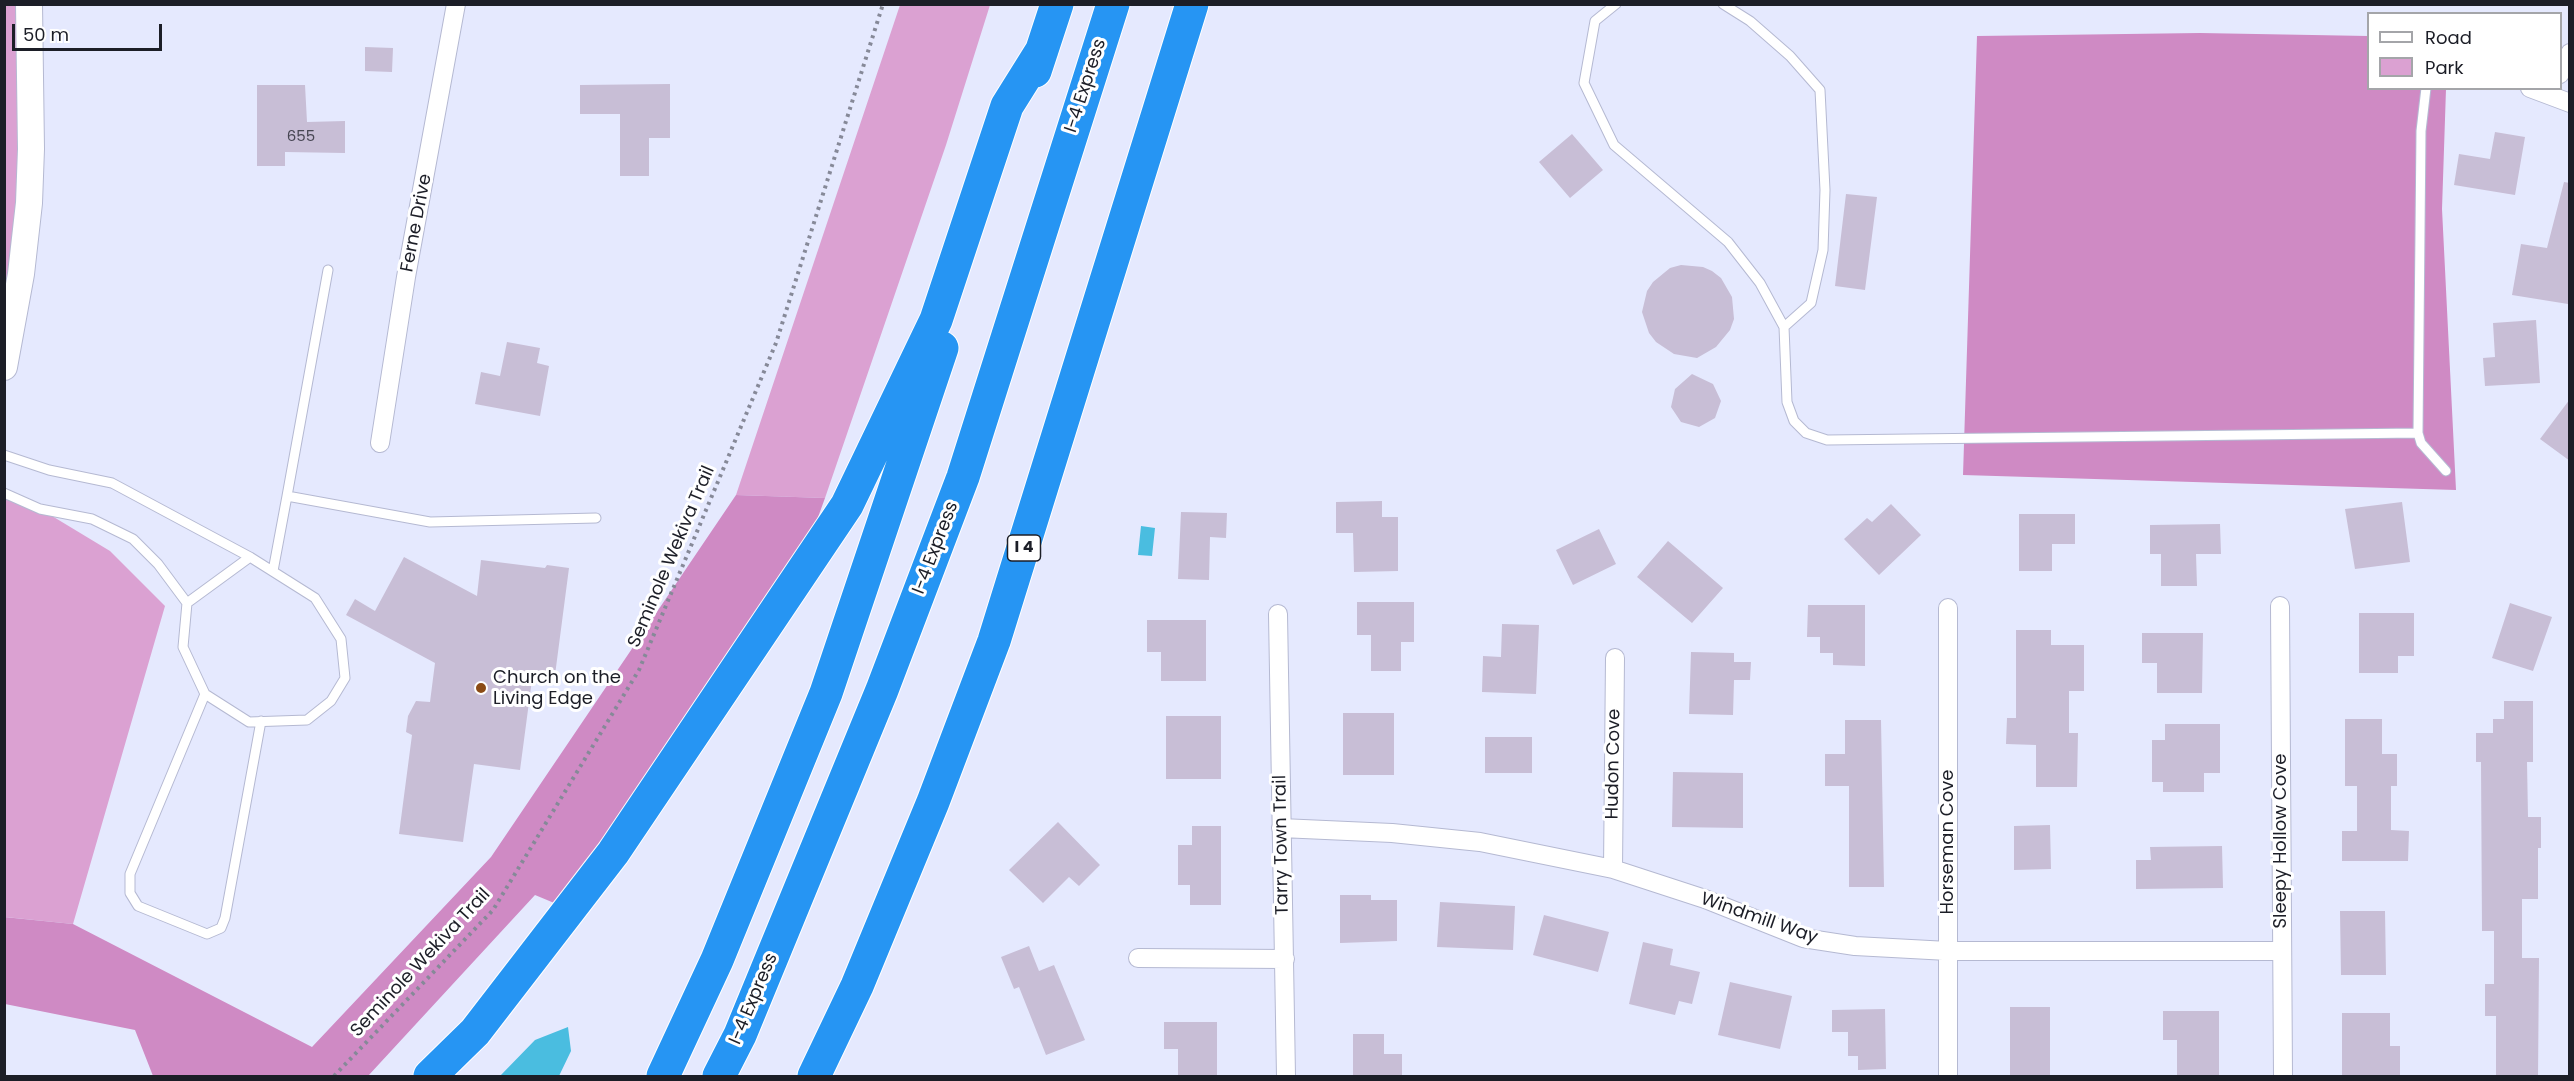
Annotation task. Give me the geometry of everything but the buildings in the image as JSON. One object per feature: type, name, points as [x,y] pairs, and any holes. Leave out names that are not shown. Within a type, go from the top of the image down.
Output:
[{"type":"highway","points":[[663,1077],[717,960],[826,693],[1057,4]]},
{"type":"highway","name":"I-4 Express","points":[[719,1077],[740,1035],[878,701],[963,477],[1113,4]]},
{"type":"highway","name":"I 4","points":[[814,1077],[857,986],[933,802],[994,641],[1192,4]]},
{"type":"highway","points":[[430,1077],[475,1032],[613,853],[847,505],[936,320],[1007,106],[1042,50]]},
{"type":"main road","points":[[4,367],[21,274],[29,203],[31,149],[29,4]]},
{"type":"street","name":"Ferne Drive","points":[[381,443],[406,277],[456,4]]},
{"type":"street","points":[[2562,71],[2570,53]]},
{"type":"street","points":[[2553,92],[2570,103]]},
{"type":"street","name":"Sleepy Hollow Cove","points":[[2280,606],[2283,1077]]},
{"type":"street","name":"Horseman Cove","points":[[1948,608],[1948,1077]]},
{"type":"street","name":"Tarry Town Trail","points":[[1278,614],[1286,1077]]},
{"type":"street","name":"Hudon Cove","points":[[1613,869],[1615,658]]},
{"type":"street","name":"Windmill Way","points":[[1281,828],[1392,833],[1480,842],[1613,869],[1705,899],[1803,938],[1855,946],[1948,951],[2281,951]]},
{"type":"street","points":[[1138,958],[1285,959]]},
{"type":"lane","points":[[1616,4],[1595,21],[1584,83],[1614,145],[1728,242],[1760,283],[1784,327],[1787,402],[1794,421],[1806,433],[1827,440],[2418,433]]},
{"type":"lane","points":[[1723,4],[1750,21],[1782,49],[1820,90],[1825,190],[1823,250],[1811,303],[1784,327]]},
{"type":"lane","points":[[2426,90],[2421,131],[2418,433],[2421,443],[2446,471]]},
{"type":"lane","points":[[273,571],[328,270]]},
{"type":"lane","points":[[4,455],[49,470],[112,483],[250,557],[315,597],[341,639],[345,678],[331,701],[307,720],[249,722],[205,693],[183,646],[187,603],[158,564],[133,539],[92,519],[40,509],[4,493]]},
{"type":"lane","points":[[286,496],[430,522],[596,518]]},
{"type":"lane","points":[[187,603],[250,557]]},
{"type":"lane","points":[[205,693],[130,874],[130,893],[138,906],[207,934],[220,928],[225,918],[261,721]]},
{"type":"path","name":"Seminole Wekiva Trail","points":[[334,1077],[493,910],[639,670],[776,343],[883,4]]},
{"type":"green space","points":[[19,4],[19,202],[5,315],[4,5]]},
{"type":"green space","points":[[900,5],[990,5],[946,145],[825,498],[736,495]]},
{"type":"green space","points":[[4,487],[110,551],[165,606],[73,924],[5,917]]},
{"type":"shaded area","points":[[2200,33],[2367,36],[2367,90],[2446,90],[2442,209],[2456,490],[1963,475],[1977,36]]},
{"type":"shaded area","points":[[736,495],[825,498],[809,542],[559,905],[535,895],[368,1076],[153,1076],[135,1030],[5,1004],[4,917],[73,924],[312,1047],[491,857]]},
{"type":"water","points":[[1141,526],[1155,528],[1152,556],[1138,555]]},
{"type":"water","points":[[568,1027],[571,1051],[559,1076],[500,1076],[535,1040]]},
{"type":"place","name":"Church on the Living Edge","points":[[481,688]]}]
